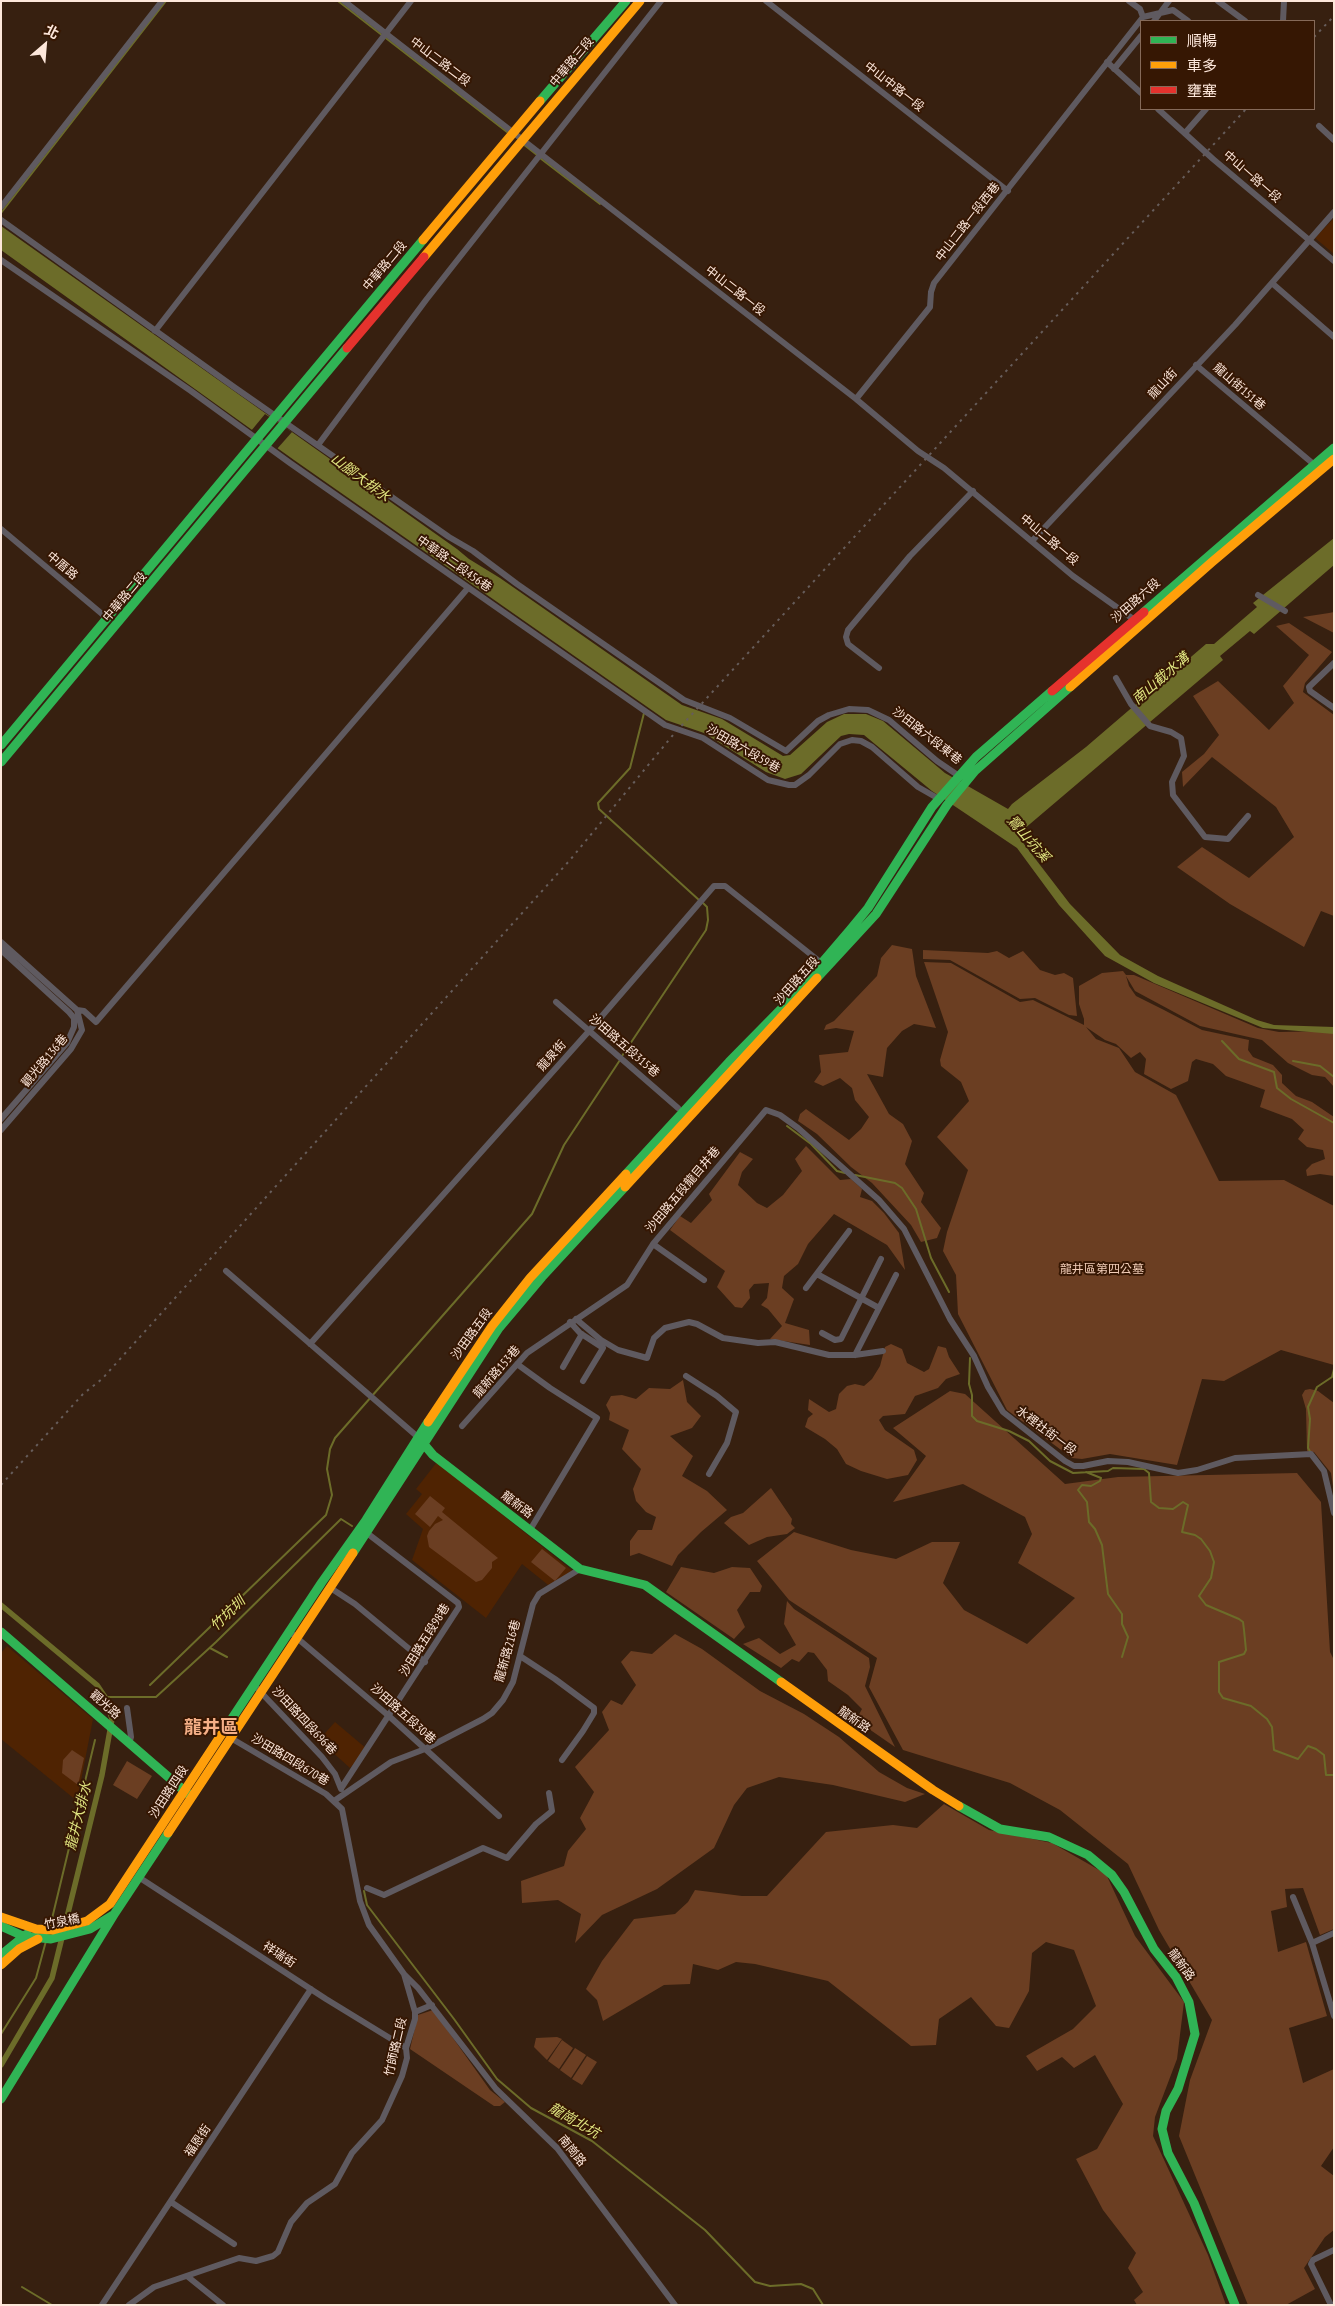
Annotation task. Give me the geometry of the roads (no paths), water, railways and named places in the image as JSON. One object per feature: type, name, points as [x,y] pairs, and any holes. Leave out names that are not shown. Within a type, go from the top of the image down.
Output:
[{"type":"street","points":[[1,207],[162,1]]},
{"type":"street","name":"中山二路二段","points":[[344,1],[523,140]]},
{"type":"street","points":[[154,331],[411,1]]},
{"type":"street","name":"中華路三段","points":[[514,132],[626,1]]},
{"type":"street","name":"中華路三段","points":[[523,140],[640,1]]},
{"type":"street","points":[[1,220],[154,331],[318,446],[426,300],[542,155],[661,1]]},
{"type":"street","name":"中山中路一段","points":[[766,1],[1008,190]]},
{"type":"street","points":[[1130,1],[1140,9],[1143,16]]},
{"type":"street","points":[[1155,20],[1169,1]]},
{"type":"street","points":[[1218,1],[1243,20]]},
{"type":"street","points":[[1283,20],[1284,1]]},
{"type":"street","points":[[1140,92],[1107,62],[1143,16],[1173,10],[1187,20]]},
{"type":"street","points":[[1114,69],[1140,37]]},
{"type":"street","name":"中山二路一段西巷","points":[[856,400],[930,307],[930,292],[934,283],[1107,62]]},
{"type":"street","name":"中山一路一段","points":[[1159,110],[1334,261]]},
{"type":"street","points":[[1185,133],[1205,110]]},
{"type":"street","points":[[1319,126],[1334,140]]},
{"type":"street","name":"中華路二段","points":[[1,745],[514,132]]},
{"type":"street","name":"中華路二段","points":[[1,762],[523,140]]},
{"type":"street","name":"中山二路一段","points":[[523,140],[856,400],[918,451],[934,460],[1073,576],[1134,619],[1141,627]]},
{"type":"street","name":"龍山街","points":[[1032,541],[1273,284],[1334,212]]},
{"type":"street","name":"中華路二段456巷","points":[[1,260],[628,700]]},
{"type":"street","points":[[1273,284],[1334,337]]},
{"type":"street","name":"龍山街151巷","points":[[1196,365],[1315,465]]},
{"type":"street","name":"沙田路六段東巷","points":[[318,446],[473,551],[680,698],[726,717],[786,751],[827,716],[850,708],[868,710],[889,720],[960,779]]},
{"type":"street","name":"沙田路六段","points":[[960,779],[996,738],[1334,448]]},
{"type":"street","name":"沙田路六段","points":[[960,779],[976,770],[1334,459]]},
{"type":"street","points":[[1279,506],[1314,474],[1315,465],[1324,468]]},
{"type":"street","points":[[879,668],[848,644],[846,637],[848,630],[893,576],[973,491]]},
{"type":"street","name":"中厝路","points":[[1,530],[108,619]]},
{"type":"street","points":[[1,942],[77,1010],[84,1011],[96,1022],[468,588]]},
{"type":"street","points":[[1258,595],[1285,611]]},
{"type":"street","points":[[1334,663],[1309,687],[1310,691],[1334,708]]},
{"type":"street","points":[[1116,678],[1131,704],[1150,726],[1171,732],[1181,738],[1184,756],[1172,782],[1173,795],[1206,838],[1228,839],[1248,816]]},
{"type":"street","points":[[47,691],[56,698]]},
{"type":"street","name":"沙田路六段59巷","points":[[628,700],[665,725],[703,738],[772,781],[795,785],[816,769],[840,744],[856,740],[868,744],[918,787],[939,799]]},
{"type":"street","points":[[872,911],[939,799],[960,779]]},
{"type":"street","points":[[872,911],[947,805],[960,779]]},
{"type":"street","name":"龍泉街","points":[[310,1344],[589,1032],[714,886],[726,886],[758,914],[824,965]]},
{"type":"street","name":"沙田路五段","points":[[681,1111],[824,965],[872,911]]},
{"type":"street","points":[[1,950],[70,1012],[74,1018],[74,1027],[67,1042],[1,1119]]},
{"type":"street","name":"沙田路五段","points":[[666,1140],[668,1153],[671,1144],[690,1122],[700,1105],[773,1031],[824,965]]},
{"type":"street","points":[[773,1031],[772,1023],[791,999]]},
{"type":"street","name":"沙田路五段315巷","points":[[556,1002],[681,1111]]},
{"type":"street","name":"觀光路136巷","points":[[1,1130],[77,1041],[82,1030],[77,1010]]},
{"type":"street","name":"沙田路五段","points":[[737,1066],[759,1038],[756,1033]]},
{"type":"street","name":"沙田路五段龍目井巷","points":[[624,1288],[653,1244],[766,1110]]},
{"type":"street","name":"水裡社街一段","points":[[766,1110],[780,1115],[798,1128],[850,1176],[865,1186],[904,1229],[950,1319],[974,1356],[988,1388],[1003,1412],[1065,1462],[1074,1466],[1108,1461],[1128,1462],[1178,1473],[1197,1470],[1235,1458],[1311,1454],[1324,1471],[1334,1512]]},
{"type":"street","points":[[666,1140],[686,1118],[687,1116],[681,1111]]},
{"type":"street","name":"沙田路五段","points":[[262,1693],[293,1634],[530,1278],[580,1222],[666,1140]]},
{"type":"street","name":"沙田路五段","points":[[497,1326],[588,1229],[666,1140]]},
{"type":"street","points":[[580,1222],[588,1229]]},
{"type":"street","points":[[806,1288],[849,1231]]},
{"type":"street","points":[[653,1244],[704,1280]]},
{"type":"street","points":[[822,1333],[838,1341],[841,1339],[859,1298],[880,1259]]},
{"type":"street","name":"龍新路","points":[[226,1271],[371,1395],[434,1455],[580,1569],[645,1585],[933,1790],[990,1825],[1000,1829],[1049,1837],[1088,1855],[1112,1875],[1124,1892],[1154,1949],[1176,1977],[1189,2002],[1194,2034],[1192,2048],[1178,2089],[1166,2111],[1162,2129],[1168,2154],[1194,2203],[1235,2305]]},
{"type":"street","points":[[817,1274],[879,1308]]},
{"type":"street","points":[[855,1355],[896,1275]]},
{"type":"street","name":"龍新路153巷","points":[[462,1426],[534,1347],[624,1288]]},
{"type":"street","points":[[573,1320],[618,1350],[647,1358],[654,1338],[665,1328],[689,1322],[697,1324],[723,1338],[758,1343],[775,1342],[829,1355],[855,1355],[883,1351]]},
{"type":"street","points":[[573,1320],[582,1334],[603,1350],[584,1381]]},
{"type":"street","points":[[563,1367],[582,1334]]},
{"type":"street","points":[[517,1364],[597,1418],[530,1530]]},
{"type":"street","points":[[686,1376],[717,1396],[736,1412],[730,1434],[709,1474]]},
{"type":"street","name":"沙田路五段","points":[[254,1685],[329,1587],[363,1530]]},
{"type":"street","name":"沙田路五段98巷","points":[[342,1788],[456,1613],[458,1603],[363,1530]]},
{"type":"street","name":"龍新路216巷","points":[[334,1801],[391,1762],[425,1749],[492,1713],[509,1690],[534,1604],[539,1594],[580,1569]]},
{"type":"street","points":[[329,1587],[355,1604],[425,1662]]},
{"type":"street","name":"觀光路","points":[[1,1632],[188,1794]]},
{"type":"street","name":"沙田路五段30巷","points":[[293,1634],[390,1716],[499,1816]]},
{"type":"street","points":[[520,1656],[594,1708],[594,1713],[583,1731],[562,1760]]},
{"type":"street","name":"沙田路四段696巷","points":[[254,1685],[322,1757],[342,1788]]},
{"type":"street","name":"沙田路四段","points":[[227,1736],[236,1713],[254,1685]]},
{"type":"street","name":"沙田路四段","points":[[110,1904],[227,1736],[244,1718],[262,1693]]},
{"type":"street","points":[[125,1741],[131,1737],[127,1708]]},
{"type":"street","points":[[236,1713],[244,1718]]},
{"type":"street","name":"沙田路四段670巷","points":[[227,1736],[334,1801],[342,1809]]},
{"type":"street","points":[[334,1801],[342,1788]]},
{"type":"street","points":[[367,1888],[384,1895],[483,1848],[507,1858],[536,1824],[552,1811],[549,1793]]},
{"type":"street","name":"沙田路四段","points":[[1,2099],[115,1913],[140,1878],[188,1794]]},
{"type":"street","name":"竹師路二段","points":[[129,2305],[154,2287],[239,2258],[256,2261],[273,2256],[278,2252],[291,2222],[307,2203],[335,2184],[352,2153],[382,2120],[402,2076],[407,2058],[406,2048],[415,2012],[404,1974],[370,1925],[362,1907],[342,1809]]},
{"type":"street","name":"祥瑞街","points":[[140,1878],[406,2048]]},
{"type":"street","points":[[1293,1897],[1312,1943],[1334,2016]]},
{"type":"street","points":[[110,1904],[115,1913],[89,1925],[110,1904]]},
{"type":"street","points":[[1,1917],[36,1929]]},
{"type":"street","name":"竹泉橋","points":[[36,1929],[89,1925]]},
{"type":"street","name":"竹泉橋","points":[[38,1939],[51,1939],[89,1925]]},
{"type":"street","points":[[1,1926],[23,1936],[38,1939]]},
{"type":"street","points":[[1,1954],[23,1936],[36,1929]]},
{"type":"street","points":[[1312,1943],[1334,1933]]},
{"type":"street","points":[[1,1965],[19,1949],[38,1939]]},
{"type":"street","name":"南崗路","points":[[404,1974],[432,2005],[496,2089],[557,2148],[676,2305]]},
{"type":"street","name":"福恩街","points":[[102,2305],[311,1989]]},
{"type":"street","points":[[415,2012],[432,2005]]},
{"type":"street","points":[[171,2202],[234,2244]]},
{"type":"street","points":[[1330,2305],[1311,2264],[1313,2260],[1334,2250]]},
{"type":"street","points":[[187,2276],[223,2305]]},
{"type":"waterway","points":[[1,213],[166,1]]},
{"type":"waterway","points":[[338,1],[507,132]]},
{"type":"waterway","points":[[523,144],[537,155]]},
{"type":"waterway","points":[[540,158],[600,204]]},
{"type":"waterway","points":[[644,713],[630,768],[598,803],[599,809],[699,900]]},
{"type":"waterway","points":[[622,1056],[706,930],[708,920],[707,907],[703,903]]},
{"type":"waterway","points":[[1222,1041],[1239,1059],[1274,1072],[1277,1088],[1291,1099],[1334,1123]]},
{"type":"waterway","points":[[150,1685],[326,1515],[332,1495],[327,1469],[330,1449],[335,1438],[532,1214],[564,1145],[620,1060]]},
{"type":"waterway","points":[[1293,1061],[1320,1066],[1334,1077]]},
{"type":"waterway","points":[[787,1126],[811,1144],[837,1171],[845,1173]]},
{"type":"waterway","points":[[855,1175],[895,1183],[902,1188],[916,1209],[931,1258],[949,1292]]},
{"type":"waterway","points":[[970,1358],[969,1384],[972,1395],[972,1416],[977,1421],[1009,1431],[1029,1441],[1050,1461],[1073,1473],[1108,1471],[1113,1468],[1144,1469],[1149,1473],[1151,1502],[1159,1508],[1173,1509],[1183,1502],[1188,1505],[1182,1532],[1195,1535],[1201,1539],[1210,1551],[1214,1562],[1211,1578],[1199,1596],[1206,1605],[1243,1622],[1246,1650],[1244,1654],[1219,1662],[1219,1692],[1223,1698],[1251,1706],[1267,1719],[1272,1727],[1274,1750],[1298,1759],[1308,1746],[1316,1749],[1324,1755],[1326,1775],[1334,1775]]},
{"type":"waterway","points":[[1311,1453],[1308,1448],[1310,1419],[1308,1407],[1317,1387],[1332,1377],[1334,1369]]},
{"type":"waterway","points":[[1086,1472],[1101,1478],[1100,1481],[1091,1486],[1082,1485],[1078,1490],[1087,1502],[1089,1522],[1095,1529],[1102,1545],[1108,1594],[1122,1614],[1122,1624],[1128,1637],[1122,1657]]},
{"type":"waterway","name":"竹坑圳","points":[[105,1697],[156,1697],[216,1642],[341,1519],[352,1526]]},
{"type":"waterway","name":"龍井大排水","points":[[1,1605],[97,1685],[105,1697],[112,1719],[102,1775],[52,1978],[1,2065]]},
{"type":"waterway","name":"龍崗北坑","points":[[210,1648],[227,1657]]},
{"type":"waterway","points":[[50,1927],[95,1740]]},
{"type":"waterway","name":"龍崗北坑","points":[[364,1891],[367,1905],[497,2079],[531,2108],[592,2141],[705,2230],[755,2282],[770,2286],[801,2284],[813,2289],[823,2305]]},
{"type":"waterway","points":[[1,2034],[36,1978],[46,1941]]},
{"type":"waterway","points":[[22,2287],[52,2305]]},
{"type":"railway","points":[[1315,36],[1334,16]]},
{"type":"railway","points":[[1,1485],[83,1394],[102,1379],[570,860],[673,735],[1245,110]]},
{"type":"district","name":"龍井區","points":[[211,1728]]},
{"type":"water label","name":"山腳大排水","points":[[360,478]]},
{"type":"water label","name":"南山截水溝","points":[[1161,679]]},
{"type":"water label","name":"鷺山坑溪","points":[[1028,839]]},
{"type":"park label","name":"龍井區第四公墓","points":[[1102,1270]]}]
